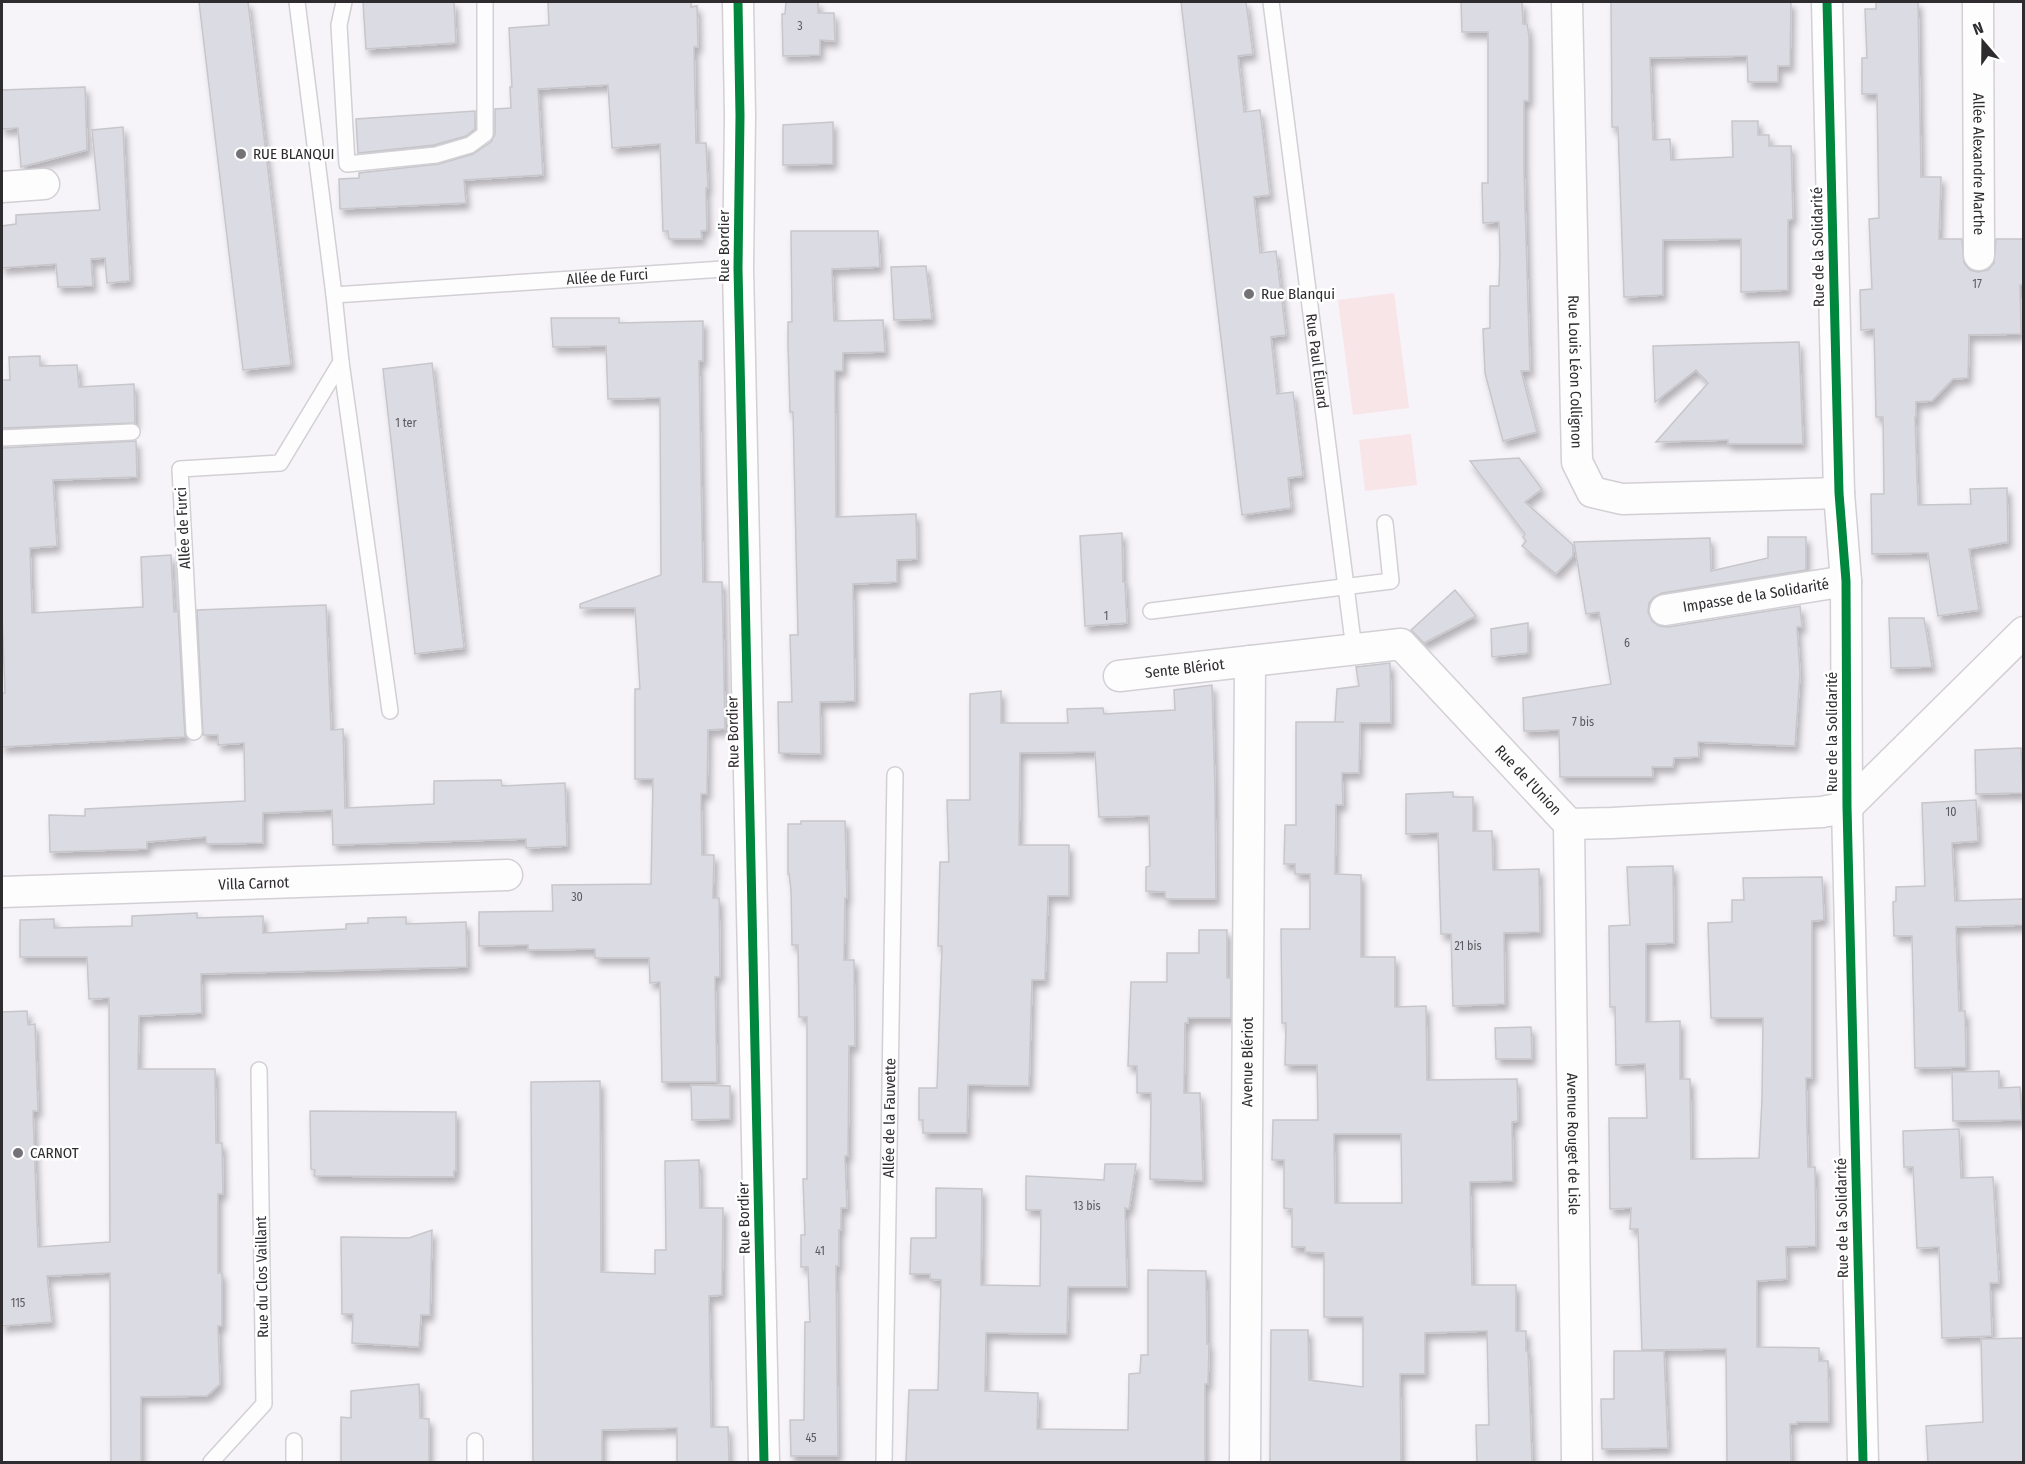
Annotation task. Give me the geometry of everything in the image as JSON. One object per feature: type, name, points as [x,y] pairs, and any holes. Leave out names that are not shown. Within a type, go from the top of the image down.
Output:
[{"type":"street","name":"Rue Bordier","points":[[738,2],[740,116],[738,268],[764,1462]]},
{"type":"street","name":"Rue Louis Léon Collignon","points":[[1567,2],[1577,462],[1593,492],[1622,499],[1839,493]]},
{"type":"street","name":"Rue de la Solidarité","points":[[1827,2],[1839,493],[1846,581],[1847,807],[1863,1462]]},
{"type":"street","name":"Allée Alexandre Marthe","points":[[1978,2],[1979,255]]},
{"type":"street","points":[[2,187],[44,184]]},
{"type":"street","name":"Impasse de la Solidarité","points":[[1665,610],[1846,581]]},
{"type":"street","points":[[1847,807],[2024,632]]},
{"type":"street","name":"Rue de l'Union","points":[[1250,661],[1401,644],[1569,824],[1612,824],[1822,812],[1847,807]]},
{"type":"street","name":"Sente Blériot","points":[[1119,676],[1250,661]]},
{"type":"street","name":"Avenue Blériot","points":[[1245,1462],[1250,661]]},
{"type":"street","name":"Avenue Rouget de Lisle","points":[[1569,824],[1577,1462]]},
{"type":"street","name":"Villa Carnot","points":[[2,892],[507,874]]},
{"type":"lane","points":[[297,2],[341,362],[390,711]]},
{"type":"lane","points":[[344,2],[339,25],[347,164],[436,155],[470,145],[485,134],[484,2]]},
{"type":"lane","name":"Rue Paul Éluard","points":[[1271,2],[1354,649]]},
{"type":"lane","name":"Allée de Furci","points":[[334,295],[738,268]]},
{"type":"lane","name":"Allée de Furci","points":[[194,732],[180,470],[280,463],[341,362]]},
{"type":"lane","points":[[2,438],[132,432]]},
{"type":"lane","points":[[1150,611],[1391,581],[1385,523]]},
{"type":"lane","name":"Allée de la Fauvette","points":[[884,1462],[895,775]]},
{"type":"lane","name":"Rue du Clos Vaillant","points":[[211,1462],[264,1404],[259,1070]]},
{"type":"lane","points":[[294,1441],[294,1462]]},
{"type":"lane","points":[[475,1441],[475,1462]]},
{"type":"shaded area","points":[[1394,293],[1409,408],[1353,415],[1338,300]]},
{"type":"shaded area","points":[[1411,434],[1417,485],[1365,491],[1359,440]]},
{"type":"building","name":"RUE BLANQUI","points":[[199,2],[248,2],[291,365],[243,370]]},
{"type":"building","points":[[363,2],[454,2],[456,43],[366,49]]},
{"type":"building","points":[[548,2],[691,2],[691,7],[697,6],[698,47],[694,47],[696,143],[706,143],[708,188],[706,188],[707,230],[701,231],[702,239],[669,239],[668,231],[663,231],[660,144],[612,148],[608,85],[538,89],[543,175],[464,180],[466,203],[340,209],[339,179],[359,178],[359,173],[439,164],[473,154],[491,142],[495,134],[495,109],[511,108],[509,28],[549,25]]},
{"type":"building","points":[[786,2],[818,2],[818,13],[834,13],[835,41],[820,40],[820,55],[783,56],[782,14],[785,14]]},
{"type":"building","name":"Rue Blanqui","points":[[1181,2],[1246,2],[1253,54],[1238,56],[1244,112],[1260,110],[1270,195],[1254,197],[1260,253],[1276,251],[1286,335],[1271,337],[1277,394],[1293,392],[1303,476],[1288,478],[1291,508],[1242,515]]},
{"type":"building","points":[[1461,2],[1522,2],[1523,24],[1527,24],[1529,36],[1529,101],[1524,101],[1524,169],[1530,371],[1521,371],[1537,432],[1503,441],[1485,373],[1483,329],[1490,328],[1490,286],[1499,286],[1500,255],[1499,222],[1483,223],[1482,183],[1488,183],[1488,32],[1462,32]]},
{"type":"building","points":[[1611,2],[1791,2],[1790,66],[1778,66],[1778,82],[1748,82],[1747,56],[1650,58],[1653,140],[1670,139],[1671,160],[1733,157],[1732,121],[1758,121],[1758,135],[1769,135],[1769,146],[1791,146],[1793,219],[1788,220],[1788,290],[1741,292],[1741,239],[1663,240],[1663,295],[1624,297],[1618,127],[1612,127]]},
{"type":"building","points":[[1876,2],[1918,2],[1921,177],[1941,177],[1939,239],[1962,239],[1964,263],[1970,270],[1978,272],[1988,270],[1994,263],[1996,239],[2024,239],[2024,285],[2020,285],[2021,334],[1969,335],[1968,378],[1953,379],[1932,401],[1916,402],[1918,505],[1971,504],[1970,489],[2007,488],[2008,542],[1969,549],[1979,610],[1938,616],[1928,553],[1872,554],[1871,494],[1884,494],[1883,417],[1876,417],[1874,329],[1861,330],[1860,290],[1872,289],[1869,219],[1879,218],[1877,94],[1862,94],[1862,58],[1867,58],[1865,9],[1876,9]]},
{"type":"building","points":[[85,87],[87,150],[21,167],[18,128],[2,129],[2,90]]},
{"type":"building","points":[[475,111],[475,129],[466,136],[434,145],[358,153],[356,119]]},
{"type":"building","points":[[833,122],[833,164],[783,165],[783,125]]},
{"type":"building","points":[[123,127],[130,281],[107,283],[105,258],[91,259],[93,286],[58,287],[56,264],[2,268],[2,226],[16,224],[16,215],[100,210],[92,130]]},
{"type":"building","points":[[791,231],[878,231],[880,267],[832,269],[834,321],[883,320],[885,352],[843,353],[843,371],[835,371],[836,517],[916,514],[917,559],[897,560],[897,582],[853,584],[855,701],[820,702],[821,754],[779,753],[778,702],[792,702],[790,635],[798,635],[793,412],[790,412],[788,345],[788,322],[792,322]]},
{"type":"building","points":[[926,266],[932,319],[894,320],[891,267]]},
{"type":"building","points":[[551,318],[619,318],[619,323],[703,321],[703,361],[699,361],[703,582],[722,582],[725,729],[708,730],[707,794],[701,794],[702,855],[714,855],[713,898],[719,898],[720,977],[715,977],[717,1082],[662,1082],[660,982],[650,983],[649,958],[595,958],[595,949],[528,950],[528,945],[479,946],[479,912],[553,911],[552,885],[651,884],[653,779],[635,779],[635,689],[640,689],[635,608],[580,608],[580,604],[661,575],[660,398],[608,399],[606,346],[553,347]]},
{"type":"building","points":[[1799,342],[1803,444],[1728,444],[1728,440],[1656,442],[1708,383],[1696,370],[1655,402],[1653,346]]},
{"type":"building","points":[[40,356],[40,366],[77,365],[79,387],[134,384],[135,423],[2,428],[2,380],[10,380],[9,357]]},
{"type":"building","points":[[432,363],[464,648],[415,654],[383,369]]},
{"type":"building","points":[[136,441],[137,477],[53,480],[57,546],[30,548],[32,613],[143,607],[141,557],[171,555],[174,612],[178,611],[185,737],[2,747],[2,693],[5,693],[2,612],[2,448]]},
{"type":"building","points":[[1519,458],[1542,489],[1525,502],[1573,545],[1573,556],[1556,574],[1522,546],[1526,541],[1523,537],[1525,534],[1470,461]]},
{"type":"building","points":[[1122,533],[1127,623],[1085,626],[1080,536]]},
{"type":"building","points":[[1768,537],[1806,537],[1806,570],[1662,593],[1649,603],[1648,612],[1652,621],[1659,626],[1668,627],[1800,606],[1802,627],[1797,627],[1800,674],[1795,746],[1698,742],[1699,757],[1674,758],[1673,767],[1652,767],[1653,777],[1560,777],[1559,730],[1524,731],[1523,698],[1611,684],[1599,612],[1586,614],[1574,542],[1710,538],[1711,571],[1768,558]]},
{"type":"building","points":[[1455,590],[1476,616],[1424,643],[1411,630]]},
{"type":"building","points":[[326,605],[331,730],[343,729],[345,808],[434,804],[434,781],[501,780],[502,786],[565,783],[567,846],[526,848],[526,839],[333,845],[332,810],[263,813],[263,843],[206,844],[206,837],[147,842],[147,849],[50,852],[49,815],[85,816],[85,809],[245,801],[244,743],[218,745],[218,735],[203,735],[197,610]]},
{"type":"building","points":[[1889,618],[1924,618],[1932,667],[1891,668]]},
{"type":"building","points":[[1528,623],[1528,653],[1492,657],[1491,629]]},
{"type":"building","points":[[1390,663],[1391,723],[1360,723],[1359,773],[1342,773],[1343,805],[1336,805],[1335,874],[1361,875],[1361,957],[1395,957],[1395,1007],[1426,1006],[1427,1080],[1517,1079],[1518,1121],[1512,1122],[1513,1181],[1470,1182],[1472,1285],[1516,1285],[1516,1331],[1526,1331],[1526,1351],[1528,1351],[1532,1462],[1477,1462],[1476,1425],[1489,1425],[1487,1331],[1425,1333],[1425,1374],[1400,1374],[1401,1462],[1270,1462],[1271,1330],[1308,1330],[1309,1380],[1363,1387],[1363,1317],[1324,1317],[1324,1253],[1305,1252],[1305,1247],[1292,1247],[1292,1209],[1284,1208],[1284,1160],[1272,1160],[1273,1120],[1318,1120],[1317,1065],[1285,1065],[1286,1023],[1282,1023],[1281,929],[1310,929],[1310,874],[1295,874],[1295,864],[1284,864],[1285,825],[1296,825],[1296,722],[1335,722],[1337,689],[1359,686],[1356,667]],"holes":[[[1334,1134],[1401,1134],[1402,1203],[1335,1203]]]},
{"type":"building","points":[[1212,685],[1216,899],[1165,899],[1165,892],[1146,891],[1146,867],[1150,866],[1149,816],[1099,817],[1095,752],[1020,753],[1019,845],[1069,845],[1069,896],[1048,896],[1045,980],[1032,980],[1029,1086],[968,1085],[967,1133],[923,1133],[923,1120],[919,1120],[919,1088],[937,1088],[942,946],[938,946],[940,862],[949,862],[947,800],[970,800],[970,694],[1001,691],[1001,723],[1068,723],[1067,709],[1103,708],[1104,714],[1175,710],[1174,690]]},
{"type":"building","points":[[2021,748],[2023,793],[1976,794],[1975,750]]},
{"type":"building","points":[[1453,792],[1453,797],[1473,797],[1473,831],[1492,831],[1493,870],[1539,869],[1540,932],[1504,933],[1505,1004],[1453,1006],[1451,934],[1441,934],[1438,833],[1406,834],[1406,794]]},
{"type":"building","points":[[1976,800],[1978,841],[1952,843],[1955,901],[2024,899],[2024,925],[1956,927],[1959,1011],[1965,1011],[1966,1067],[1915,1068],[1912,936],[1894,936],[1893,902],[1896,901],[1896,887],[1925,886],[1922,803]]},
{"type":"building","points":[[801,821],[845,821],[847,898],[845,898],[844,960],[854,960],[855,1046],[849,1046],[848,1156],[845,1156],[847,1208],[841,1208],[839,1266],[836,1266],[838,1456],[791,1456],[790,1420],[804,1420],[805,1322],[810,1322],[808,1267],[801,1267],[801,1235],[805,1235],[803,1179],[807,1179],[807,1017],[799,1017],[798,945],[792,945],[791,890],[788,874],[788,824],[801,824]]},
{"type":"building","points":[[1673,866],[1674,943],[1646,944],[1646,1022],[1680,1021],[1680,1079],[1690,1079],[1691,1159],[1759,1158],[1763,1018],[1711,1018],[1708,923],[1732,922],[1732,900],[1744,900],[1743,878],[1822,877],[1824,920],[1812,921],[1812,1078],[1806,1078],[1808,1167],[1815,1167],[1816,1246],[1786,1247],[1787,1279],[1757,1281],[1757,1347],[1819,1348],[1819,1361],[1828,1361],[1829,1422],[1790,1424],[1791,1462],[1727,1462],[1726,1349],[1642,1350],[1638,1229],[1630,1229],[1631,1208],[1610,1209],[1609,1118],[1647,1118],[1645,1064],[1616,1065],[1615,1007],[1610,1007],[1609,926],[1630,925],[1627,867]]},
{"type":"building","points":[[197,913],[197,918],[263,916],[263,933],[346,929],[346,924],[368,923],[368,918],[406,917],[406,924],[466,922],[467,967],[201,974],[202,1013],[139,1016],[138,1069],[215,1069],[216,1143],[222,1143],[223,1194],[218,1194],[218,1273],[222,1273],[222,1326],[218,1326],[220,1384],[207,1396],[141,1397],[141,1462],[111,1462],[110,1273],[47,1276],[52,1322],[2,1326],[2,1012],[27,1011],[28,1025],[35,1024],[38,1111],[33,1111],[38,1247],[110,1242],[109,998],[89,999],[87,957],[20,957],[20,920],[54,919],[54,928],[132,926],[132,916]]},
{"type":"building","points":[[1199,930],[1227,930],[1227,978],[1231,978],[1231,1018],[1188,1018],[1188,1023],[1185,1023],[1184,1093],[1200,1093],[1203,1181],[1150,1179],[1151,1093],[1137,1093],[1137,1066],[1128,1066],[1131,982],[1167,982],[1167,953],[1199,953]]},
{"type":"building","points":[[1531,1027],[1532,1059],[1496,1059],[1495,1028]]},
{"type":"building","points":[[1999,1071],[1999,1088],[2020,1087],[2022,1120],[1953,1121],[1952,1072]]},
{"type":"building","points":[[600,1081],[601,1272],[655,1274],[655,1250],[666,1250],[665,1161],[699,1160],[700,1208],[723,1208],[722,1295],[709,1296],[711,1427],[728,1427],[729,1462],[677,1462],[677,1428],[602,1430],[602,1462],[533,1462],[531,1082]]},
{"type":"building","points":[[691,1085],[730,1086],[730,1119],[692,1120]]},
{"type":"building","points":[[310,1111],[456,1112],[456,1171],[454,1171],[454,1177],[314,1176],[315,1170],[311,1169]]},
{"type":"building","points":[[1959,1129],[1961,1178],[1993,1177],[1999,1283],[1990,1283],[1992,1336],[1942,1338],[1939,1247],[1917,1248],[1913,1167],[1904,1167],[1903,1131]]},
{"type":"building","points":[[1105,1164],[1136,1164],[1129,1209],[1125,1208],[1127,1287],[1068,1287],[1067,1334],[986,1333],[985,1391],[1038,1393],[1037,1429],[1128,1430],[1129,1374],[1140,1373],[1141,1355],[1148,1355],[1148,1270],[1206,1271],[1207,1344],[1209,1344],[1208,1384],[1205,1384],[1205,1462],[906,1462],[909,1390],[938,1390],[941,1280],[930,1279],[930,1274],[910,1274],[911,1238],[936,1238],[936,1188],[982,1189],[981,1285],[1040,1286],[1041,1210],[1026,1210],[1026,1176],[1104,1180]]},
{"type":"building","points":[[432,1230],[430,1315],[421,1315],[419,1347],[352,1343],[353,1314],[342,1314],[341,1237],[409,1238]]},
{"type":"building","points":[[2024,1338],[2024,1462],[1928,1462],[1926,1426],[1983,1422],[1981,1339]]},
{"type":"building","points":[[1614,1351],[1664,1351],[1668,1448],[1602,1449],[1601,1399],[1614,1399]]},
{"type":"building","points":[[419,1384],[420,1418],[429,1419],[429,1462],[341,1462],[341,1417],[351,1418],[351,1391]]},
{"type":"cycle path","points":[[738,2],[740,116],[738,268],[764,1462]]},
{"type":"cycle path","points":[[1827,2],[1839,493],[1846,581],[1847,807],[1863,1462]]},
{"type":"place","name":"RUE BLANQUI","points":[[241,154]]},
{"type":"place","name":"Rue Blanqui","points":[[1249,294]]},
{"type":"place","name":"CARNOT","points":[[18,1153]]}]
